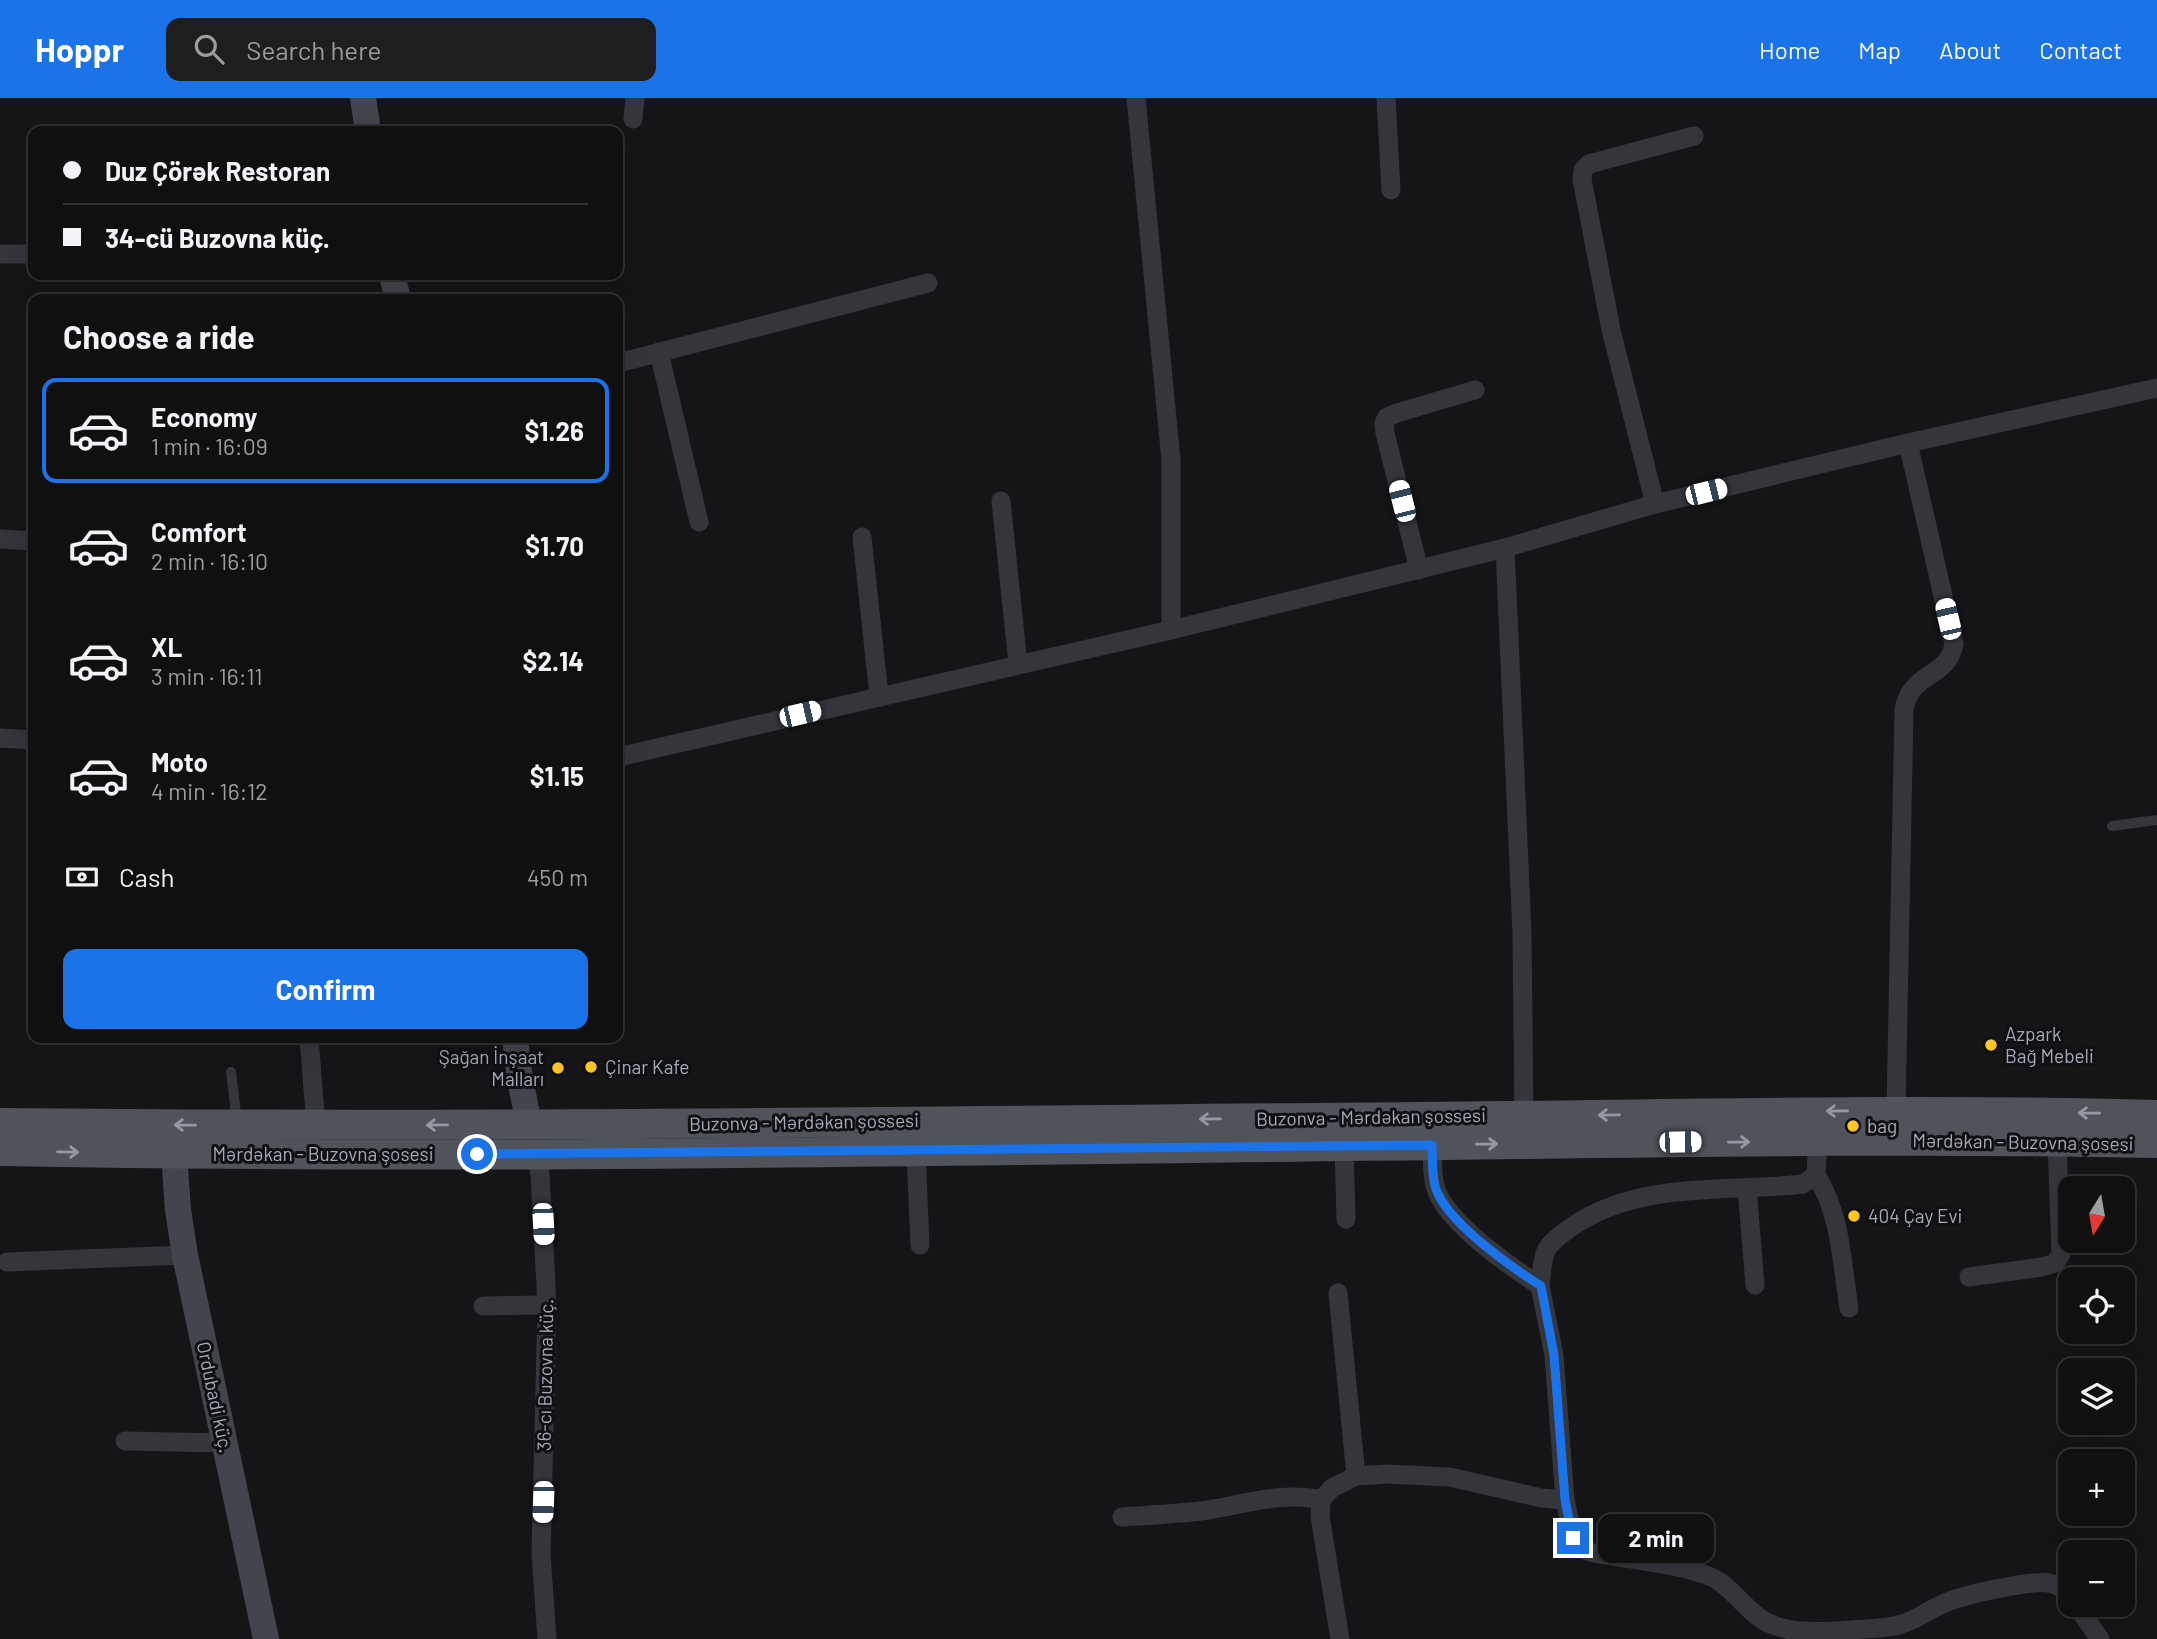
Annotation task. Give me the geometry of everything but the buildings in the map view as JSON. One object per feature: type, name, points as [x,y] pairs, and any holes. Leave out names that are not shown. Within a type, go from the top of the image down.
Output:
[{"type":"main road","name":"Buzonva - Mərdəkan şossesi","points":[[530,1124],[1524,1116],[1896,1110],[2157,1115]]},
{"type":"main road","name":"Mərdəkan - Buzovna şosesi","points":[[0,1123],[237,1126],[530,1124]]},
{"type":"main road","points":[[530,1124],[537,1153]]},
{"type":"main road","name":"Mərdəkan - Buzovna şosesi","points":[[0,1150],[174,1154],[537,1153],[1818,1141],[2157,1143]]},
{"type":"street","points":[[363,98],[367,126]]},
{"type":"street","points":[[633,119],[635,98]]},
{"type":"street","points":[[1136,98],[1171,460],[1171,630]]},
{"type":"street","points":[[1386,98],[1391,190]]},
{"type":"street","points":[[1655,504],[1611,330],[1582,179],[1583,170],[1589,164],[1694,136]]},
{"type":"street","points":[[0,254],[28,254]]},
{"type":"street","points":[[623,362],[928,283]]},
{"type":"street","points":[[659,352],[699,522]]},
{"type":"street","points":[[623,756],[1171,630],[1505,548],[1655,504],[1908,443],[2157,388]]},
{"type":"street","points":[[1419,570],[1384,423],[1387,417],[1397,413],[1475,390]]},
{"type":"street","points":[[1896,1110],[1904,710],[1906,698],[1913,687],[1945,665],[1952,656],[1954,644],[1908,443]]},
{"type":"street","points":[[1001,502],[1018,664]]},
{"type":"street","points":[[862,537],[879,696]]},
{"type":"street","points":[[0,540],[28,541]]},
{"type":"street","points":[[1505,548],[1522,933],[1524,1116]]},
{"type":"street","points":[[0,738],[28,740]]},
{"type":"street","points":[[309,1043],[316,1126]]},
{"type":"street","points":[[516,1043],[530,1124]]},
{"type":"street","points":[[1818,1141],[1816,1175],[1834,1211],[1849,1308]]},
{"type":"street","points":[[1969,1277],[2042,1268],[2055,1263],[2061,1254],[2057,1141]]},
{"type":"street","points":[[1432,1145],[1433,1181],[1444,1205],[1495,1255],[1541,1286]]},
{"type":"street","points":[[1343,1146],[1346,1219]]},
{"type":"street","points":[[916,1151],[920,1244]]},
{"type":"street","name":"36-cı Buzovna küç.","points":[[537,1153],[547,1305],[541,1555],[547,1639]]},
{"type":"street","name":"Ordubadi küç.","points":[[174,1154],[185,1255],[265,1639]]},
{"type":"street","points":[[1816,1175],[1803,1184],[1649,1195],[1621,1202],[1597,1212],[1565,1232],[1548,1247],[1543,1257],[1541,1286],[1554,1355],[1565,1500],[1573,1538],[1580,1548],[1593,1553],[1702,1573],[1729,1588],[1755,1615],[1767,1622],[1817,1632],[1899,1625],[1964,1597],[2035,1583],[2051,1583],[2058,1587]]},
{"type":"street","points":[[1747,1188],[1755,1284]]},
{"type":"street","points":[[7,1262],[185,1255]]},
{"type":"street","points":[[1338,1293],[1356,1476]]},
{"type":"street","points":[[483,1306],[547,1305]]},
{"type":"street","points":[[125,1441],[225,1443]]},
{"type":"street","points":[[1340,1639],[1320,1516],[1321,1500],[1332,1488],[1356,1476],[1387,1474],[1450,1477],[1541,1498],[1565,1500]]},
{"type":"street","points":[[1122,1517],[1205,1510],[1288,1497],[1321,1500]]},
{"type":"street","points":[[2085,1617],[2101,1639]]},
{"type":"lane","points":[[2112,825],[2157,820]]},
{"type":"lane","points":[[230,1072],[237,1126]]},
{"type":"place","name":"Azpark Bağ Mebeli","points":[[1991,1045]]},
{"type":"place","name":"Çinar Kafe","points":[[591,1067]]},
{"type":"place","name":"Şağan İnşaat Malları","points":[[558,1068]]},
{"type":"place","name":"bag","points":[[1853,1126]]},
{"type":"place","name":"404 Çay Evi","points":[[1854,1216]]},
{"type":"route","points":[[477,1154],[1432,1145],[1433,1181],[1444,1205],[1495,1255],[1541,1286],[1554,1355],[1565,1500],[1573,1538]]}]
